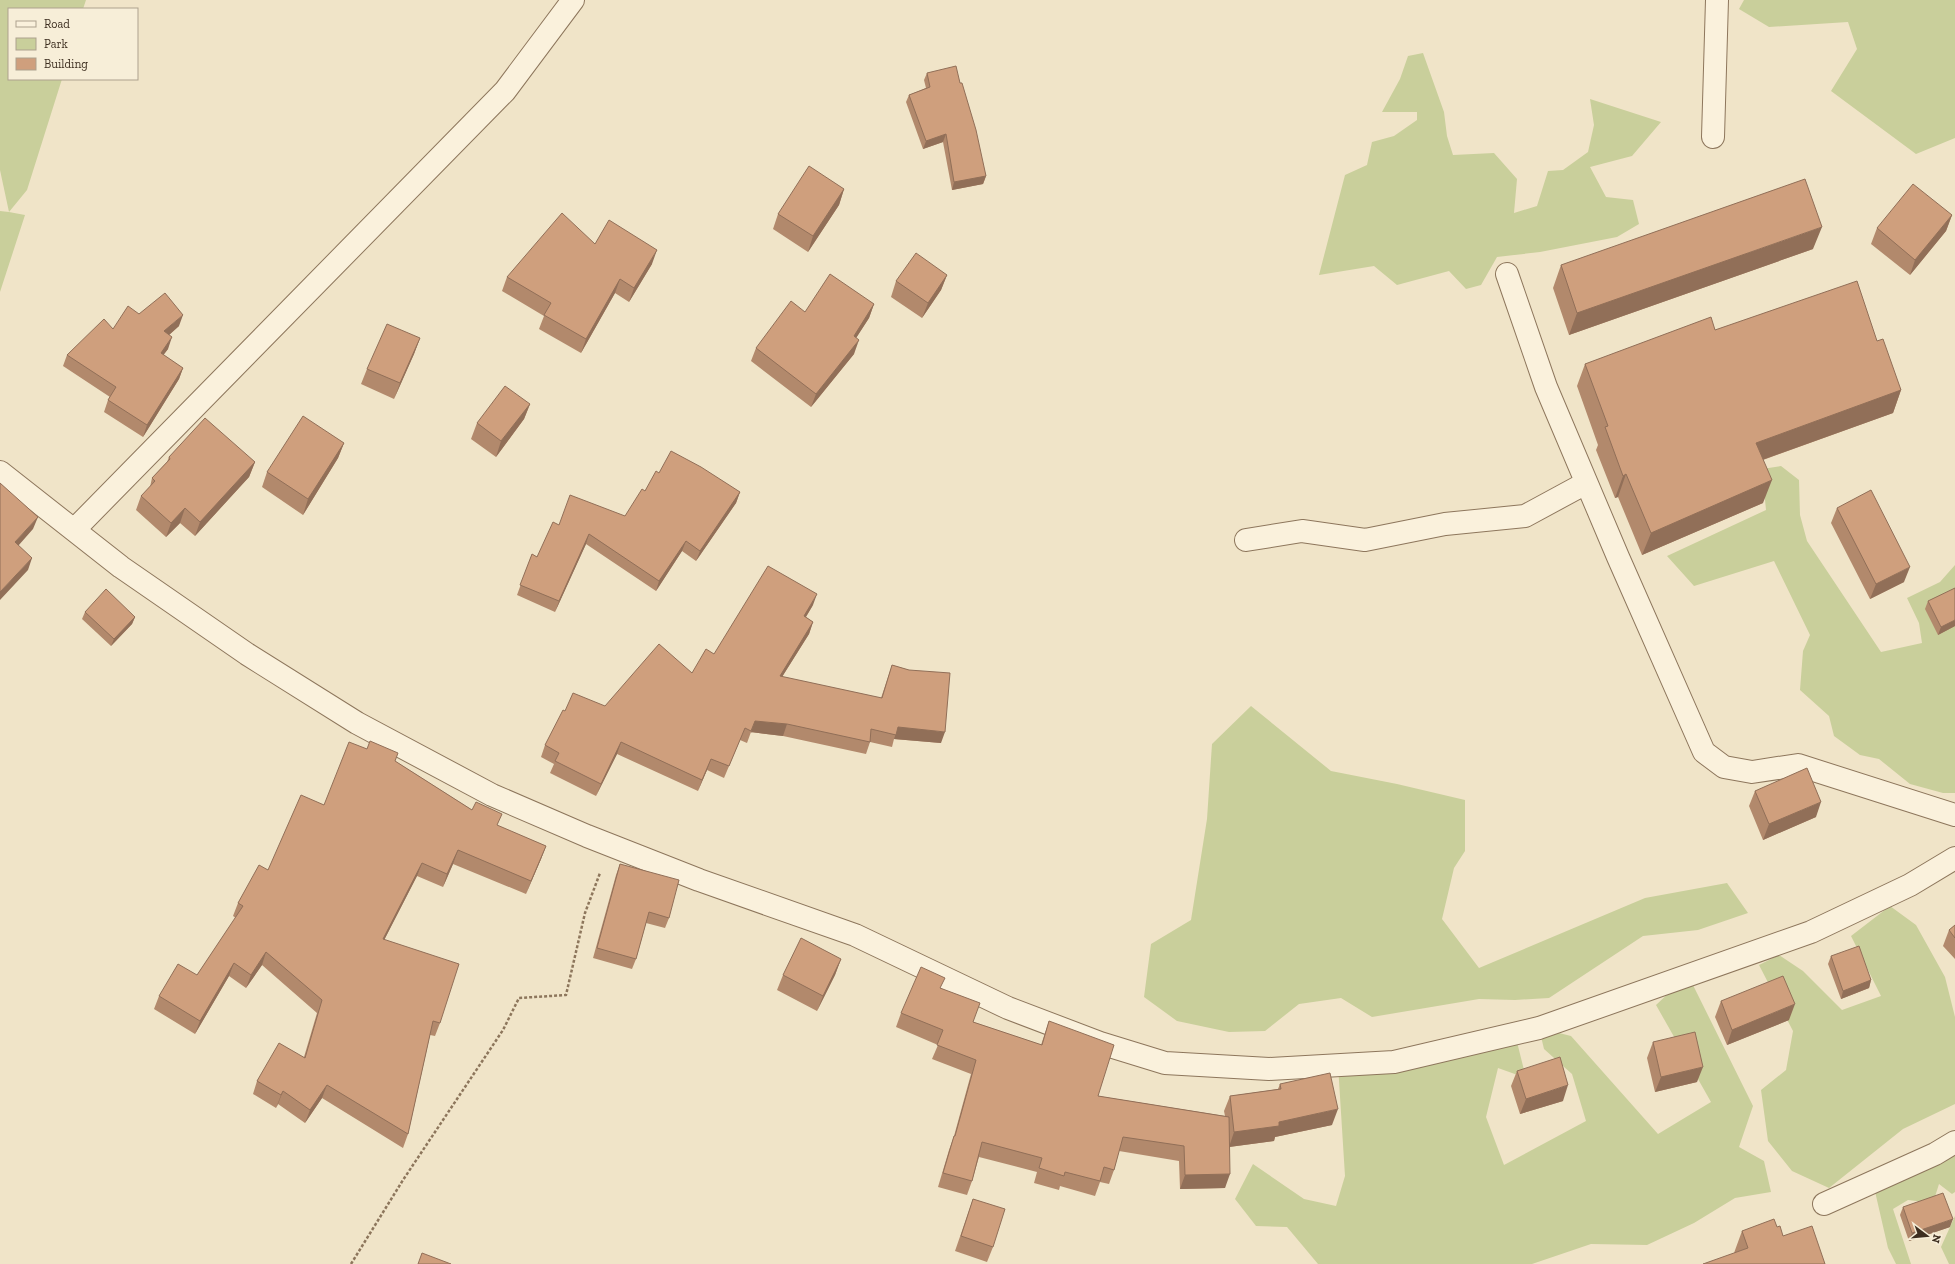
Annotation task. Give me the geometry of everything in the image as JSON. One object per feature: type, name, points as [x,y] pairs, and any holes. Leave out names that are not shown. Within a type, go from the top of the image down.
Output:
[{"type":"street","points":[[74,530],[505,91],[573,0]]},
{"type":"street","points":[[1713,137],[1717,0]]},
{"type":"street","points":[[1507,274],[1546,387],[1586,483],[1704,752],[1724,767],[1752,772],[1798,765],[1955,815]]},
{"type":"street","points":[[0,472],[121,567],[247,654],[357,723],[492,795],[610,845],[699,880],[855,935],[1008,1008],[1100,1044],[1165,1063],[1269,1069],[1394,1062],[1539,1028],[1811,932],[1910,885],[1955,858]]},
{"type":"street","points":[[1246,540],[1302,531],[1365,540],[1445,524],[1525,516],[1586,483]]},
{"type":"street","points":[[1824,1204],[1935,1154],[1955,1142]]},
{"type":"path","points":[[351,1264],[402,1180],[503,1030],[519,998],[566,995],[585,913],[610,845]]},
{"type":"green space","points":[[0,0],[86,0],[83,8],[8,8],[8,80],[62,80],[27,190],[9,212],[0,170]]},
{"type":"green space","points":[[1744,0],[1955,0],[1955,138],[1916,154],[1831,91],[1857,49],[1848,22],[1769,27],[1739,9]]},
{"type":"green space","points":[[1423,53],[1444,112],[1447,136],[1453,155],[1494,153],[1517,179],[1514,213],[1537,206],[1548,171],[1563,170],[1588,152],[1594,125],[1590,99],[1661,122],[1632,156],[1590,167],[1606,197],[1633,200],[1639,224],[1617,237],[1540,252],[1497,257],[1481,285],[1466,289],[1449,271],[1397,285],[1374,266],[1319,275],[1345,175],[1367,165],[1372,142],[1394,136],[1417,120],[1417,112],[1382,112],[1400,79],[1408,56]]},
{"type":"green space","points":[[0,211],[25,215],[0,292]]},
{"type":"green space","points":[[1781,466],[1799,480],[1800,515],[1807,541],[1881,652],[1922,643],[1919,623],[1907,598],[1940,582],[1955,565],[1955,793],[1943,793],[1910,784],[1879,759],[1860,755],[1834,736],[1829,716],[1800,690],[1803,651],[1810,635],[1774,561],[1694,586],[1667,556],[1766,510],[1762,469]]},
{"type":"green space","points":[[1251,706],[1331,771],[1397,784],[1465,800],[1465,851],[1454,868],[1442,919],[1479,968],[1645,898],[1727,883],[1748,913],[1698,930],[1643,936],[1549,998],[1515,1000],[1479,999],[1372,1017],[1341,998],[1299,1004],[1265,1031],[1229,1032],[1177,1021],[1144,997],[1151,944],[1191,920],[1207,819],[1212,744]]},
{"type":"green space","points":[[1890,906],[1916,925],[1945,977],[1955,1017],[1955,1104],[1903,1129],[1829,1188],[1792,1171],[1768,1141],[1761,1090],[1786,1070],[1793,1031],[1759,965],[1779,955],[1803,971],[1842,1010],[1881,996],[1851,936]]},
{"type":"green space","points":[[1688,975],[1753,1106],[1739,1147],[1764,1161],[1771,1192],[1735,1198],[1694,1223],[1647,1245],[1591,1244],[1532,1264],[1318,1264],[1287,1227],[1256,1226],[1235,1199],[1253,1164],[1304,1199],[1336,1206],[1345,1176],[1338,1065],[1515,1034],[1526,1078],[1498,1068],[1486,1117],[1504,1165],[1586,1121],[1572,1074],[1544,1049],[1539,1028],[1571,1036],[1658,1134],[1711,1102],[1656,1005]]},
{"type":"green space","points":[[1955,1150],[1955,1192],[1952,1194],[1939,1184],[1933,1203],[1908,1200],[1893,1209],[1911,1264],[1896,1264],[1888,1248],[1874,1187]]},
{"type":"green space","points":[[1955,1216],[1955,1264],[1949,1264],[1941,1247]]},
{"type":"building","points":[[956,66],[960,83],[962,83],[976,130],[986,176],[954,182],[946,134],[926,141],[909,95],[930,87],[927,73]]},
{"type":"building","points":[[809,166],[844,189],[813,236],[778,214]]},
{"type":"building","points":[[1805,179],[1822,227],[1577,313],[1561,265]]},
{"type":"building","points":[[1913,184],[1952,215],[1915,260],[1877,228]]},
{"type":"building","points":[[562,213],[595,244],[609,220],[657,250],[634,288],[620,279],[586,339],[544,315],[551,303],[507,277]]},
{"type":"building","points":[[916,253],[947,275],[928,303],[896,281]]},
{"type":"building","points":[[830,274],[874,304],[854,336],[859,340],[816,394],[756,348],[791,301],[805,312]]},
{"type":"building","points":[[1857,281],[1877,341],[1883,339],[1901,390],[1756,443],[1772,480],[1651,533],[1626,474],[1623,476],[1605,427],[1608,426],[1585,364],[1711,317],[1715,330]]},
{"type":"building","points":[[165,293],[183,315],[164,331],[172,337],[161,353],[183,368],[147,425],[108,400],[116,387],[67,355],[104,319],[113,329],[128,306],[139,314]]},
{"type":"building","points":[[387,324],[420,338],[400,383],[367,369]]},
{"type":"building","points":[[505,386],[530,404],[501,441],[477,423]]},
{"type":"building","points":[[303,416],[344,443],[308,499],[267,472]]},
{"type":"building","points":[[205,418],[255,462],[200,522],[185,508],[171,523],[141,496],[155,481],[152,478],[170,459],[169,457]]},
{"type":"building","points":[[671,451],[701,467],[740,492],[700,551],[686,541],[659,581],[589,534],[559,601],[520,585],[532,554],[537,557],[553,522],[559,525],[570,495],[625,516],[642,489],[645,491],[656,471],[659,473]]},
{"type":"building","points":[[0,483],[38,517],[15,542],[32,558],[0,592]]},
{"type":"building","points":[[1871,490],[1910,567],[1876,584],[1837,508]]},
{"type":"building","points":[[768,566],[817,594],[804,616],[813,622],[780,676],[882,698],[892,665],[909,670],[950,673],[945,732],[898,727],[896,735],[871,729],[870,742],[787,724],[755,721],[751,731],[745,728],[729,766],[711,759],[702,780],[621,742],[601,784],[555,761],[559,753],[545,745],[563,710],[565,711],[573,693],[605,706],[659,644],[692,673],[706,649],[714,654]]},
{"type":"building","points":[[1955,588],[1955,620],[1941,627],[1928,601]]},
{"type":"building","points":[[106,589],[135,617],[114,639],[85,612]]},
{"type":"building","points":[[370,741],[398,753],[395,761],[472,810],[476,802],[502,814],[497,825],[546,846],[531,881],[458,850],[447,874],[422,863],[383,939],[459,964],[440,1023],[433,1021],[408,1134],[327,1085],[310,1110],[283,1091],[281,1095],[257,1081],[279,1043],[305,1058],[322,1000],[266,952],[251,975],[234,963],[200,1021],[159,996],[178,964],[197,975],[243,906],[238,903],[259,865],[268,870],[301,795],[324,805],[349,742],[367,749]]},
{"type":"building","points":[[1807,768],[1821,802],[1769,824],[1755,791]]},
{"type":"building","points":[[620,864],[679,880],[669,918],[649,912],[636,959],[597,948]]},
{"type":"building","points":[[1955,925],[1955,938],[1949,930]]},
{"type":"building","points":[[801,938],[841,959],[823,996],[783,975]]},
{"type":"building","points":[[1859,946],[1871,980],[1843,991],[1831,956]]},
{"type":"building","points":[[921,967],[945,978],[940,988],[980,1003],[973,1022],[1042,1045],[1049,1021],[1114,1045],[1098,1096],[1229,1117],[1230,1174],[1185,1175],[1184,1146],[1123,1137],[1114,1170],[1104,1167],[1100,1181],[1065,1172],[1064,1176],[1039,1168],[1042,1158],[982,1142],[972,1181],[943,1173],[976,1060],[937,1045],[943,1030],[901,1013]]},
{"type":"building","points":[[1783,976],[1795,1004],[1732,1030],[1721,1001]]},
{"type":"building","points":[[1695,1032],[1703,1067],[1661,1077],[1653,1042]]},
{"type":"building","points":[[1560,1057],[1568,1085],[1526,1099],[1517,1071]]},
{"type":"building","points":[[1330,1073],[1338,1109],[1279,1122],[1279,1126],[1234,1132],[1230,1096],[1281,1089],[1280,1084]]},
{"type":"building","points":[[1943,1193],[1953,1219],[1912,1233],[1903,1207]]},
{"type":"building","points":[[973,1199],[1005,1209],[993,1247],[961,1236]]},
{"type":"building","points":[[1774,1219],[1777,1227],[1780,1226],[1783,1236],[1812,1226],[1825,1264],[1703,1264],[1748,1248],[1742,1231]]},
{"type":"building","points":[[422,1253],[451,1264],[418,1264]]}]
